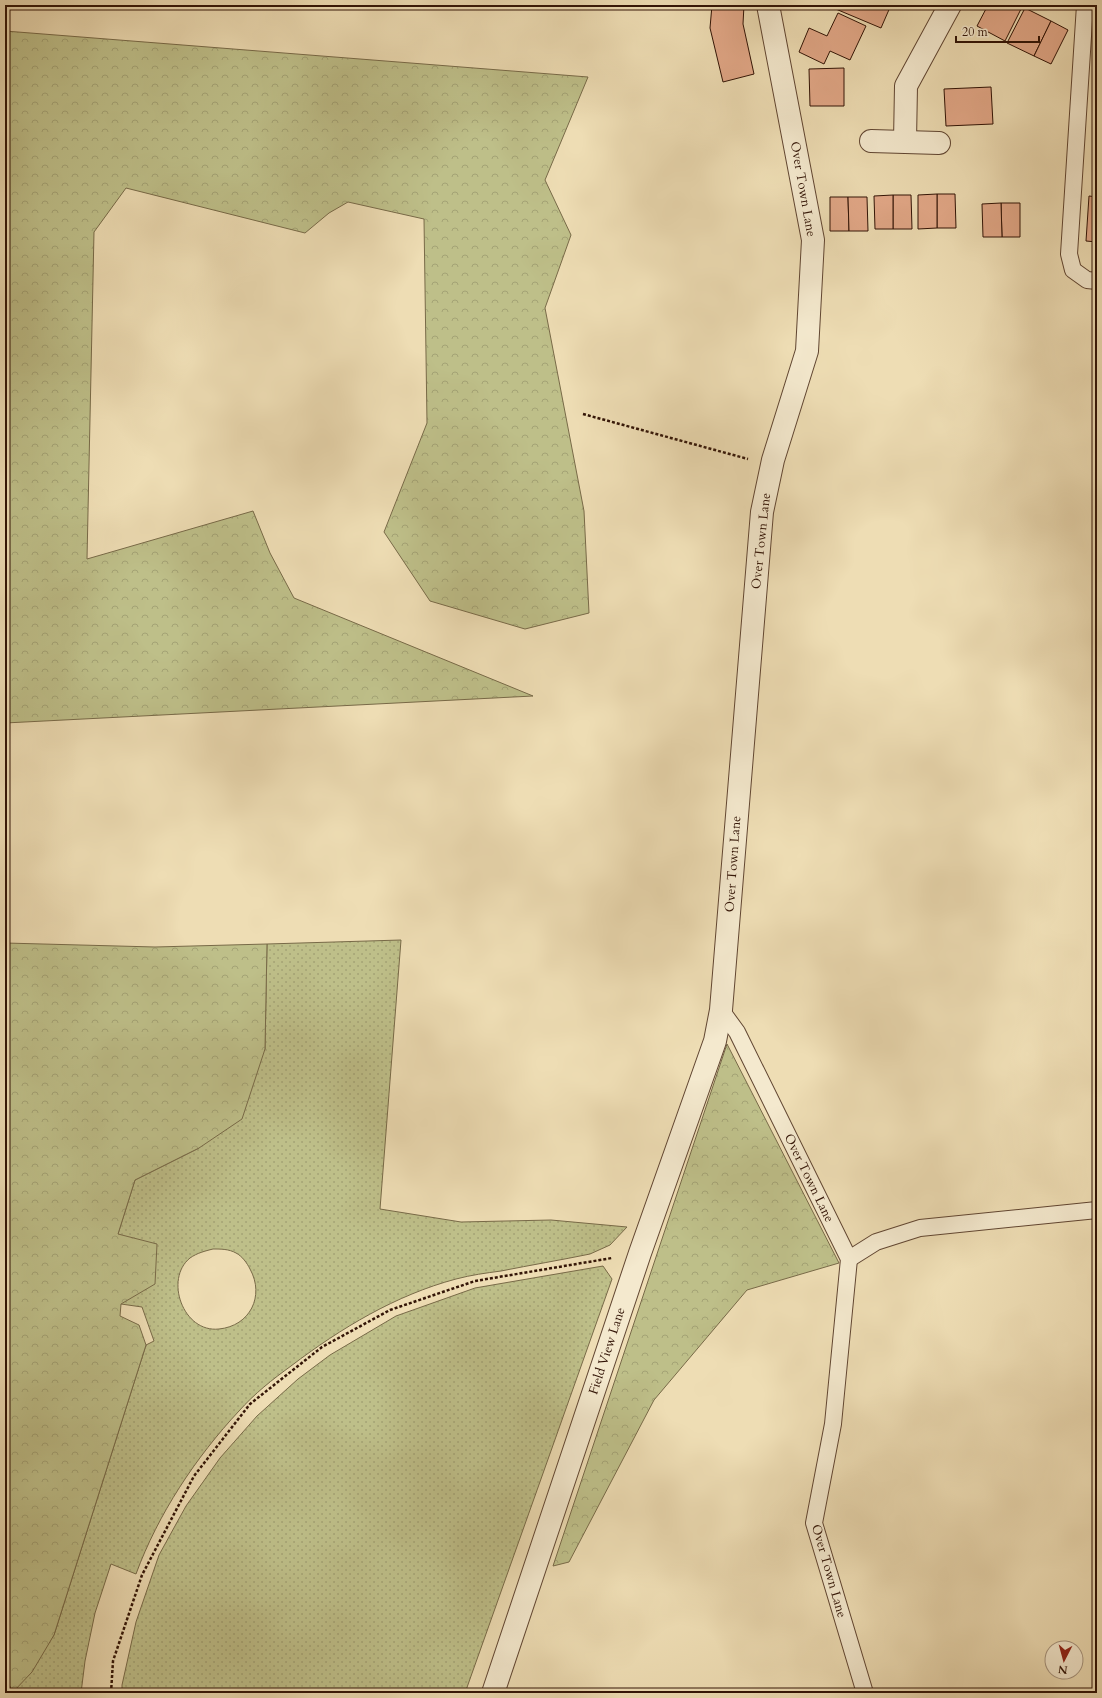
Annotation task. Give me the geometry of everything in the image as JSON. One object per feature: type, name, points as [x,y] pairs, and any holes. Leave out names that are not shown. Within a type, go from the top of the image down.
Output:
[{"type":"street","name":"Over Town Lane","points":[[721,1010],[762,512],[772,465],[807,351],[813,240],[768,5]]},
{"type":"street","points":[[905,141],[906,86],[950,5]]},
{"type":"street","points":[[871,141],[939,143]]},
{"type":"street","name":"Field View Lane","points":[[493,1693],[640,1253],[715,1042],[721,1010]]},
{"type":"lane","points":[[1085,5],[1069,254],[1073,270],[1087,280],[1097,281]]},
{"type":"lane","name":"Over Town Lane","points":[[721,1010],[737,1032],[849,1259],[833,1424],[814,1522],[865,1693]]},
{"type":"lane","points":[[849,1259],[876,1242],[920,1228],[1097,1210]]},
{"type":"path","points":[[583,414],[772,465]]},
{"type":"path","points":[[111,1693],[113,1661],[142,1575],[194,1476],[250,1404],[322,1347],[390,1310],[475,1281],[640,1253]]},
{"type":"green space","points":[[5,31],[588,77],[545,180],[571,235],[545,308],[584,511],[589,613],[525,629],[430,601],[384,532],[427,423],[424,219],[348,202],[329,213],[305,233],[126,188],[94,232],[87,559],[253,511],[270,553],[294,598],[533,696],[5,723]]},
{"type":"green space","points":[[401,940],[380,1209],[461,1222],[551,1220],[627,1227],[610,1245],[590,1254],[478,1274],[434,1286],[412,1294],[349,1326],[284,1371],[245,1405],[223,1429],[193,1467],[155,1530],[136,1574],[111,1564],[95,1613],[85,1661],[81,1693],[5,1693],[5,1677],[13,1691],[54,1635],[146,1345],[154,1341],[142,1307],[121,1304],[118,1234],[135,1180],[199,1148],[265,1049],[267,944]],"holes":[[[213,1249],[231,1251],[238,1254],[246,1262],[250,1269],[256,1289],[252,1308],[246,1316],[230,1327],[219,1329],[206,1328],[196,1323],[187,1314],[181,1303],[178,1291],[178,1279],[182,1267],[195,1255]]]},
{"type":"green space","points":[[5,943],[155,947],[267,944],[265,1049],[242,1119],[199,1148],[135,1180],[118,1234],[157,1244],[155,1284],[121,1304],[120,1316],[139,1325],[146,1345],[54,1635],[32,1672],[13,1692],[5,1677]]},
{"type":"green space","points":[[727,1044],[839,1263],[747,1290],[654,1400],[569,1562],[553,1566]]},
{"type":"green space","points":[[603,1266],[612,1279],[465,1693],[122,1693],[122,1685],[136,1622],[159,1555],[186,1506],[220,1458],[257,1416],[298,1379],[330,1355],[396,1316],[475,1288]]},
{"type":"building","points":[[712,5],[744,5],[743,24],[754,74],[723,82],[710,28]]},
{"type":"building","points":[[832,5],[891,5],[881,28],[831,7]]},
{"type":"building","points":[[988,5],[1018,5],[1022,7],[1005,41],[977,26]]},
{"type":"building","points":[[1025,8],[1051,21],[1034,56],[1007,43]]},
{"type":"building","points":[[838,13],[866,26],[850,60],[830,51],[824,64],[799,52],[809,28],[827,36]]},
{"type":"building","points":[[1051,21],[1068,30],[1051,64],[1034,56]]},
{"type":"building","points":[[844,68],[844,106],[810,106],[809,69]]},
{"type":"building","points":[[991,87],[993,124],[946,126],[944,89]]},
{"type":"building","points":[[937,194],[955,194],[956,228],[937,228]]},
{"type":"building","points":[[937,194],[937,228],[918,229],[918,195]]},
{"type":"building","points":[[893,195],[911,195],[912,229],[893,229]]},
{"type":"building","points":[[893,195],[893,229],[875,229],[874,196]]},
{"type":"building","points":[[1089,196],[1097,197],[1097,242],[1086,241]]},
{"type":"building","points":[[830,197],[848,197],[849,231],[830,231]]},
{"type":"building","points":[[848,197],[867,197],[868,231],[849,231]]},
{"type":"building","points":[[1001,203],[1020,203],[1020,237],[1002,237]]},
{"type":"building","points":[[1001,203],[1002,237],[983,237],[982,204]]}]
